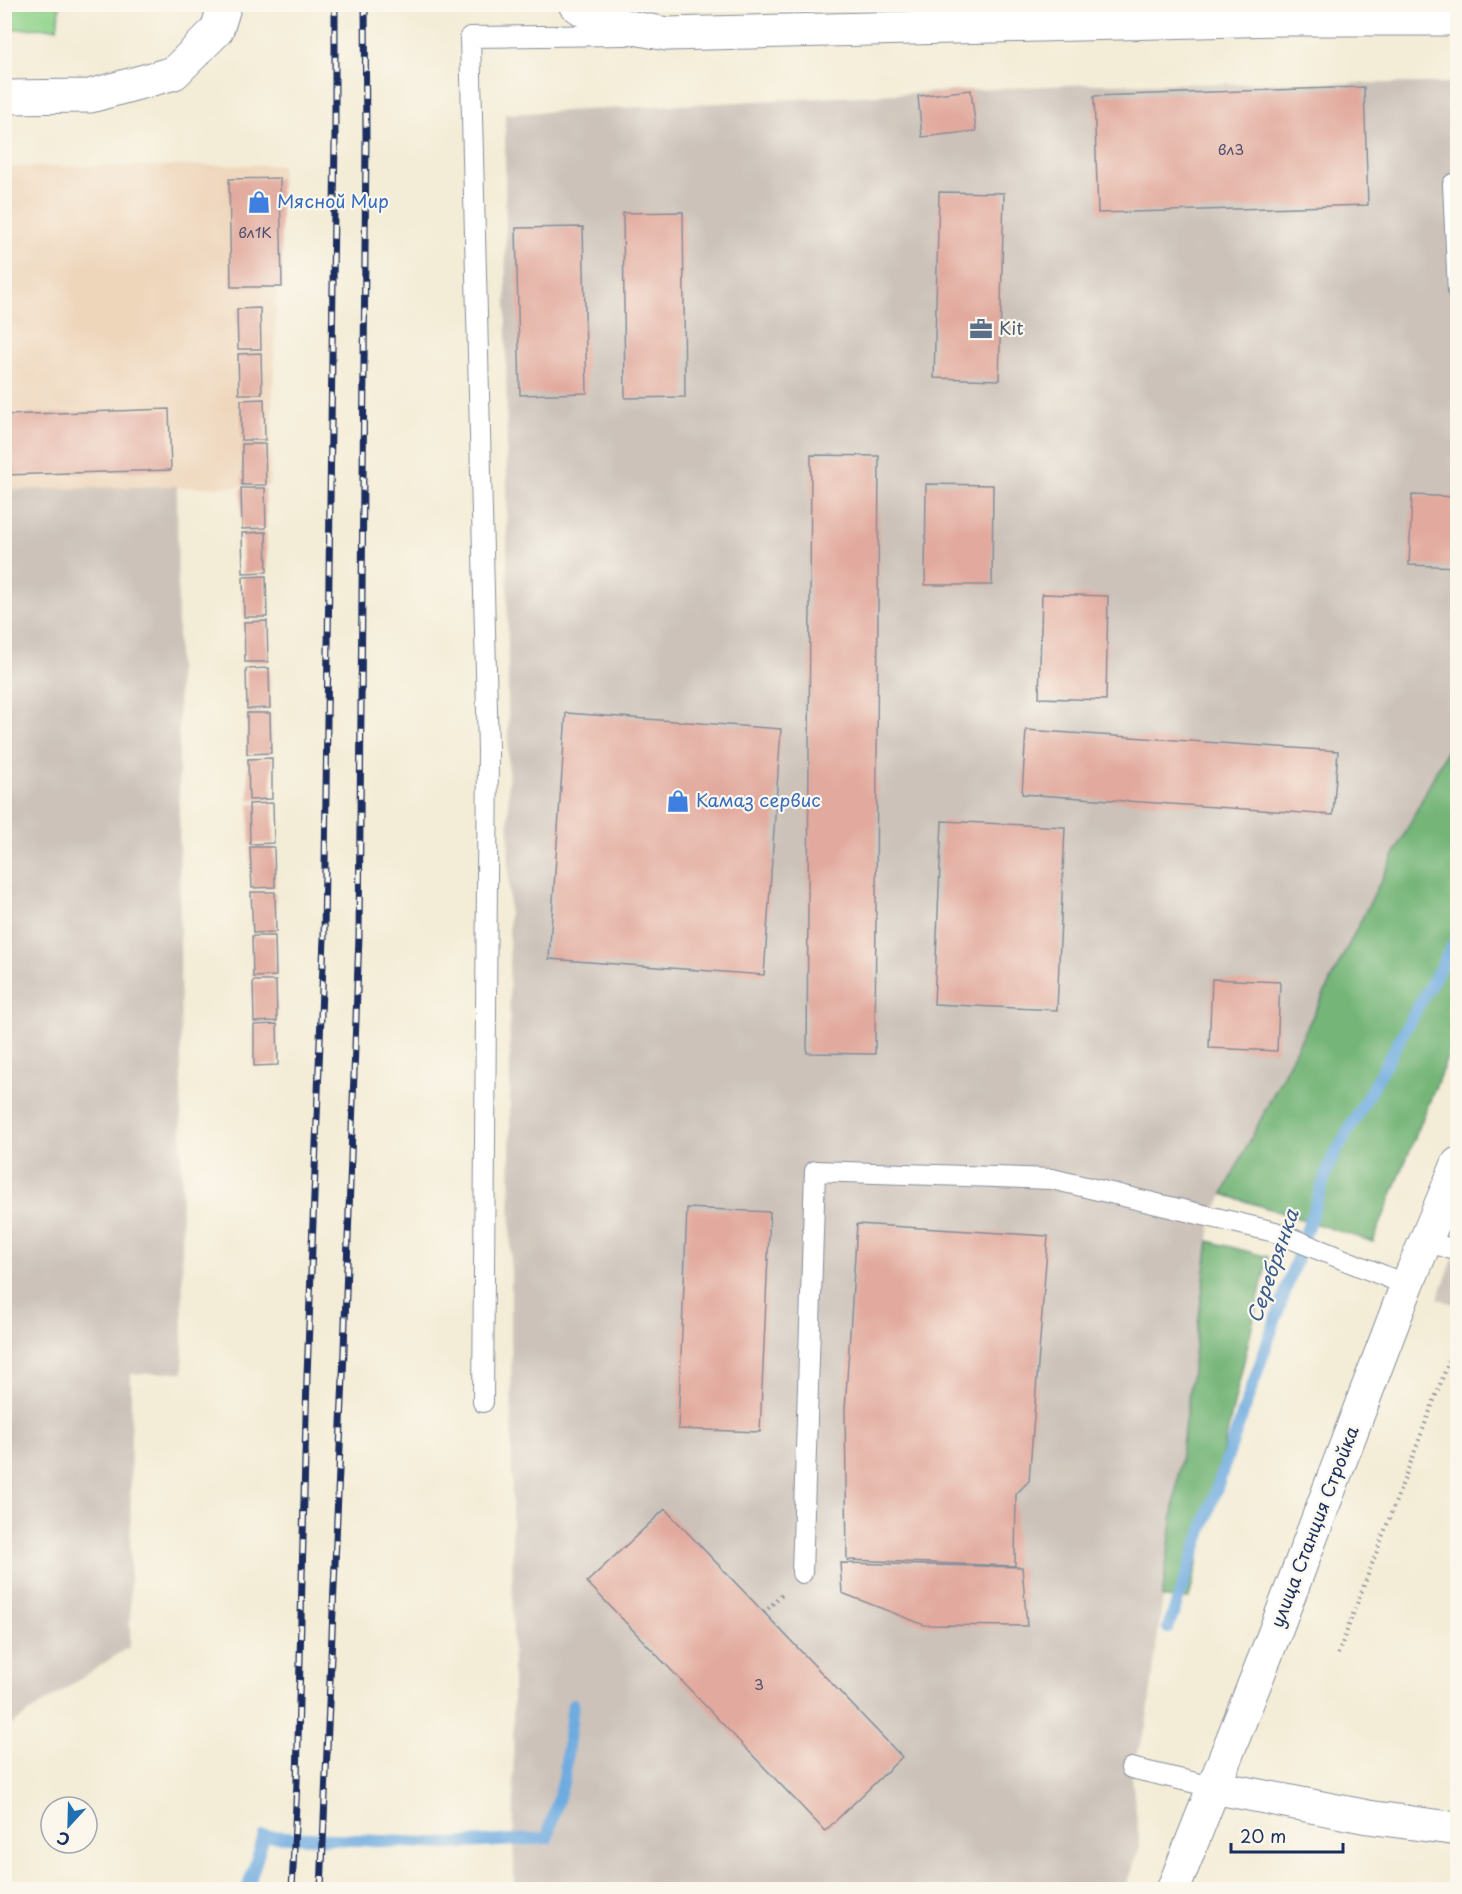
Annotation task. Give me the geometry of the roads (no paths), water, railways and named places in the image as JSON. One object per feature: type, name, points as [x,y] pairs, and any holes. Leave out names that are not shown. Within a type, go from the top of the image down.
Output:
[{"type":"street","points":[[574,4],[589,15],[615,25],[668,34],[1282,19],[1458,19]]},
{"type":"street","points":[[4,97],[90,96],[174,73],[221,17]]},
{"type":"street","name":"улица Станция Стройка","points":[[1173,1890],[1280,1620],[1407,1285],[1458,1164]]},
{"type":"street","points":[[1213,1787],[1368,1817],[1458,1829]]},
{"type":"lane","points":[[483,1402],[488,750],[470,37],[668,34]]},
{"type":"lane","points":[[1458,184],[1454,184],[1458,292]]},
{"type":"lane","points":[[802,1573],[815,1171],[1052,1179],[1275,1232],[1407,1285]]},
{"type":"lane","points":[[1425,1241],[1458,1251]]},
{"type":"lane","points":[[1131,1768],[1213,1787]]},
{"type":"waterway","name":"Серебрянка","points":[[1168,1628],[1330,1163],[1458,936]]},
{"type":"waterway","points":[[247,1890],[264,1836],[451,1844],[547,1838],[564,1779],[573,1704]]},
{"type":"railway","points":[[292,1890],[297,1782],[307,1376],[324,938],[335,4]]},
{"type":"railway","points":[[321,1890],[359,936],[366,138],[365,4]]},
{"type":"place","name":"Мясной Мир","points":[[259,202]]},
{"type":"place","name":"Kit","points":[[981,329]]},
{"type":"place","name":"Камаз сервис","points":[[678,801]]}]
